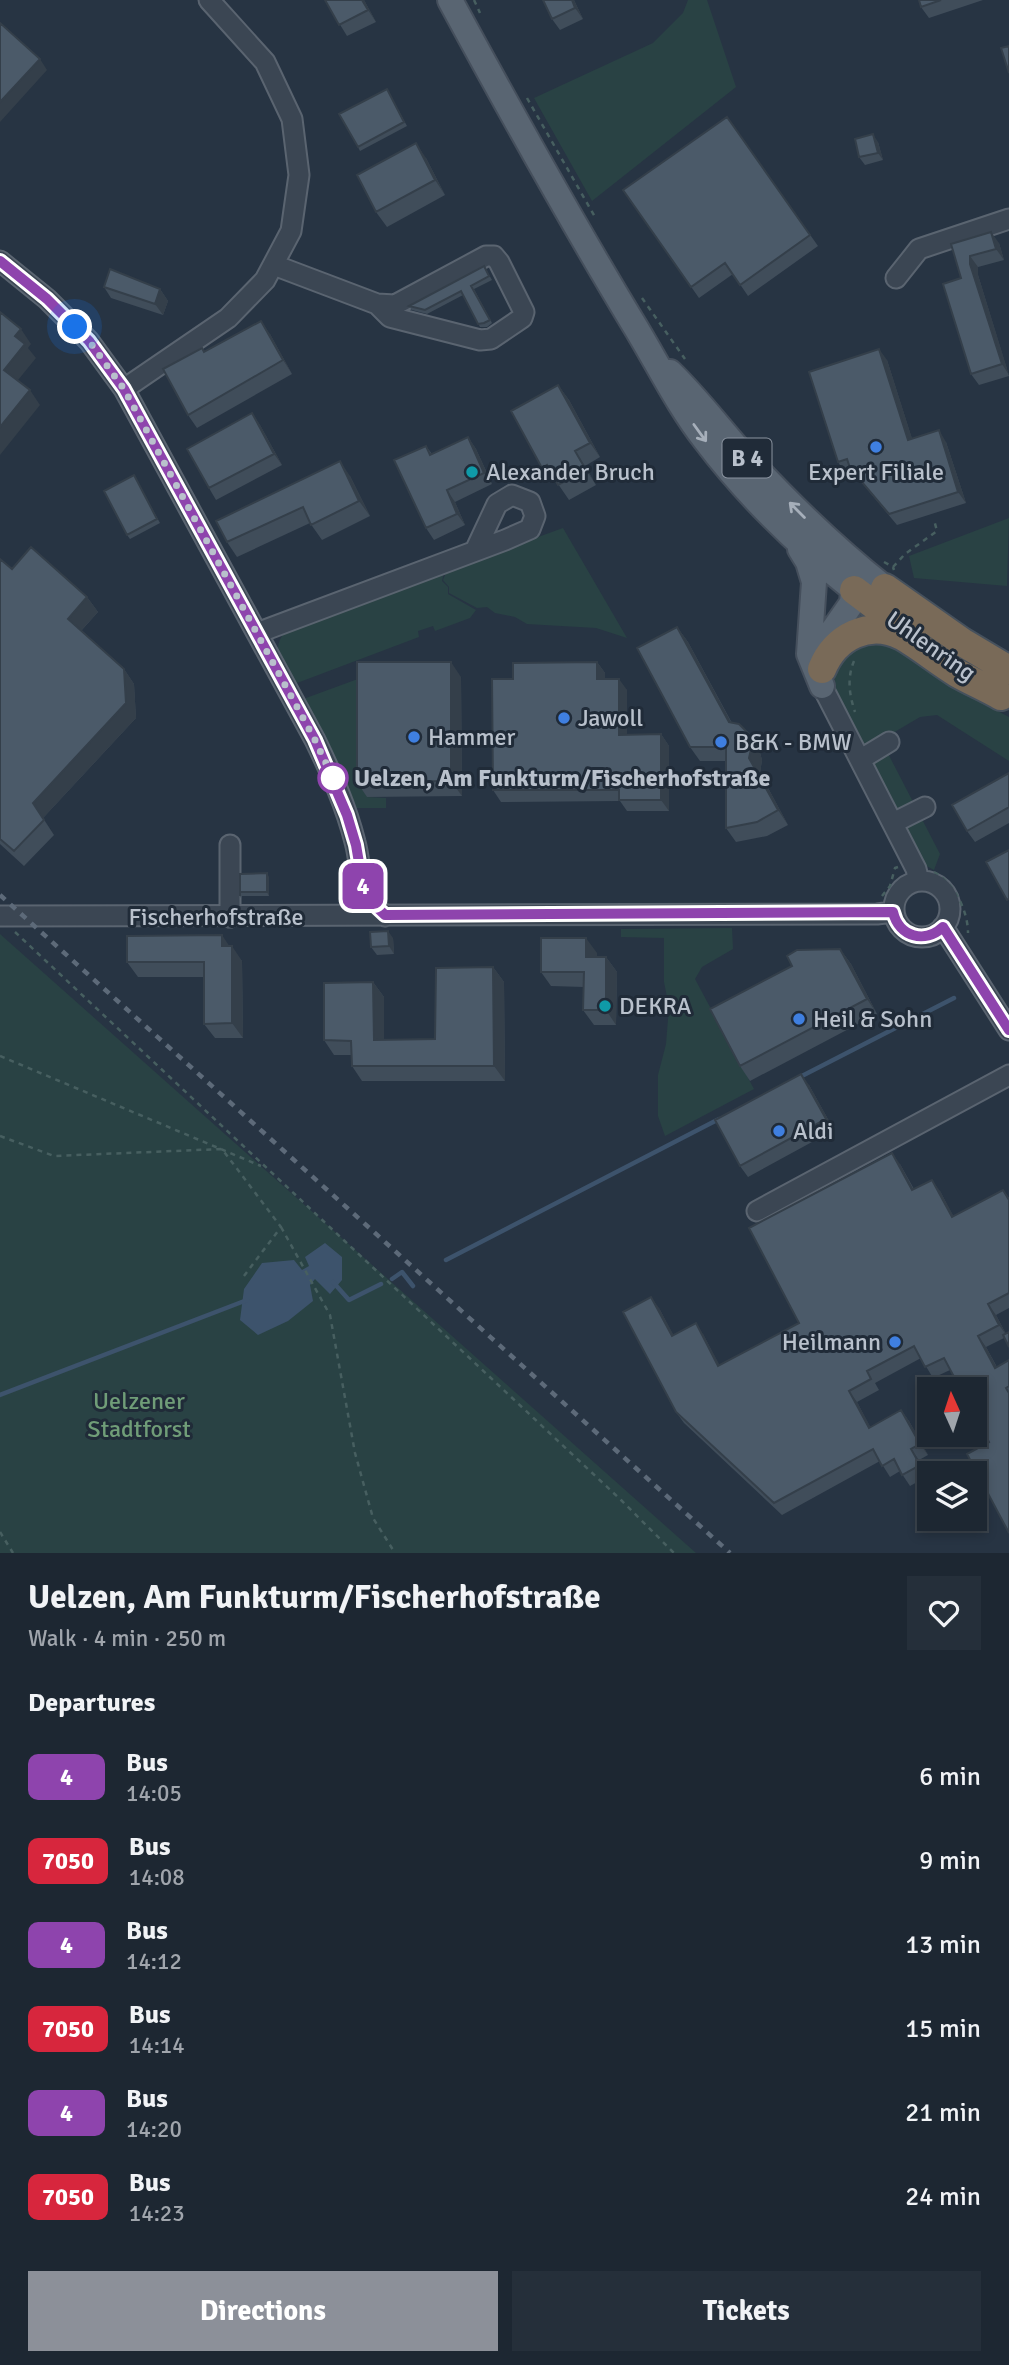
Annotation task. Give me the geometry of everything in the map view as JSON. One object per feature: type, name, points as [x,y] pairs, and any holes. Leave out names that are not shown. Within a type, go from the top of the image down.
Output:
[{"type":"highway","name":"Uhlenring","points":[[889,572],[1007,689]]},
{"type":"highway","name":"Uhlenring","points":[[854,590],[1007,689]]},
{"type":"highway","points":[[822,678],[833,651],[846,636],[862,631],[886,631],[901,636],[959,674],[1007,689]]},
{"type":"main road","name":"B 4","points":[[450,0],[557,196],[652,354],[680,406],[705,441],[754,497],[792,536],[854,590]]},
{"type":"main road","name":"B 4","points":[[652,354],[692,393],[773,486],[848,557],[889,572]]},
{"type":"main road","points":[[792,536],[813,576],[815,589],[809,654],[822,678]]},
{"type":"main road","points":[[822,678],[825,650],[831,633],[849,608],[854,590],[854,576],[848,557]]},
{"type":"main road","points":[[812,628],[837,598],[854,590],[871,587],[889,572]]},
{"type":"street","points":[[124,389],[228,318],[265,280],[291,231],[299,175],[292,119],[265,62],[209,0]]},
{"type":"street","points":[[896,278],[919,249],[1009,219]]},
{"type":"street","points":[[274,265],[377,304],[395,305],[486,256],[494,256],[524,312],[523,318],[491,339],[480,341],[390,317],[377,304]]},
{"type":"street","points":[[0,261],[47,299],[89,341],[124,389],[315,740],[337,786],[356,845],[368,899],[385,915]]},
{"type":"street","points":[[257,633],[475,551]]},
{"type":"street","points":[[822,678],[912,860],[919,881]]},
{"type":"street","points":[[861,759],[890,742]]},
{"type":"street","points":[[893,823],[925,807]]},
{"type":"street","points":[[229,845],[230,917]]},
{"type":"street","points":[[949,934],[915,936],[890,920],[894,901],[900,890],[919,881],[938,885],[948,899],[949,934],[1009,1030]]},
{"type":"street","name":"Fischerhofstraße","points":[[1,916],[863,914],[890,920]]},
{"type":"street","points":[[757,1211],[1009,1075]]},
{"type":"path","points":[[474,0],[484,19]]},
{"type":"path","points":[[523,91],[596,220]]},
{"type":"path","points":[[636,289],[688,363]]},
{"type":"path","points":[[889,572],[905,554],[937,531],[934,520]]},
{"type":"path","points":[[875,900],[882,897],[890,886],[895,868],[923,855],[930,870],[945,878],[956,895],[967,919],[968,933],[949,934],[941,947],[915,942],[890,920]]},
{"type":"path","points":[[1,916],[27,945],[611,1490],[672,1553]]},
{"type":"path","points":[[0,1056],[265,1168]]},
{"type":"path","points":[[0,1136],[54,1156],[222,1149]]},
{"type":"path","points":[[222,1149],[281,1227],[330,1315],[355,1453],[373,1518],[395,1553]]},
{"type":"path","points":[[241,1280],[281,1227]]},
{"type":"path","points":[[0,1532],[13,1553]]},
{"type":"green space","points":[[688,0],[707,0],[736,87],[592,201],[534,98],[653,43],[683,13]]},
{"type":"green space","points":[[1009,518],[1007,586],[914,578],[909,556]]},
{"type":"green space","points":[[563,528],[627,638],[596,628],[527,624],[515,617],[495,613],[487,607],[477,608],[449,593],[449,587],[443,580],[447,570]]},
{"type":"green space","points":[[444,572],[442,581],[448,587],[448,594],[476,610],[470,618],[435,631],[433,626],[418,631],[419,637],[297,683],[282,665],[279,643],[287,630]]},
{"type":"green space","points":[[861,642],[889,643],[908,651],[1009,717],[1009,761],[937,715],[920,717],[881,740],[940,854],[934,870],[921,863],[840,705],[835,679],[838,660]]},
{"type":"green space","points":[[366,676],[367,797],[386,798],[386,808],[354,808],[305,703],[306,698]]},
{"type":"green space","points":[[732,928],[733,949],[702,967],[695,979],[754,1089],[665,1136],[658,1116],[658,1075],[666,1044],[669,1007],[664,982],[664,938],[621,937],[621,929]]},
{"type":"green space","name":"Uelzener Stadtforst","points":[[0,934],[696,1553],[0,1553]]},
{"type":"water","points":[[325,1243],[342,1257],[342,1280],[330,1294],[315,1279],[310,1285],[313,1301],[288,1321],[258,1335],[240,1320],[244,1289],[262,1263],[294,1260],[302,1270],[309,1266],[305,1257]]},
{"type":"building","points":[[325,0],[362,0],[368,10],[339,25]]},
{"type":"building","points":[[543,0],[572,0],[575,8],[552,19]]},
{"type":"building","points":[[919,0],[941,0],[921,7]]},
{"type":"building","points":[[0,23],[40,59],[0,102]]},
{"type":"building","points":[[1009,46],[1009,73],[1001,48]]},
{"type":"building","points":[[387,89],[404,122],[358,147],[339,114]]},
{"type":"building","points":[[727,117],[810,235],[740,285],[725,263],[691,287],[623,190]]},
{"type":"building","points":[[873,134],[878,153],[859,157],[855,139]]},
{"type":"building","points":[[416,143],[435,180],[376,212],[357,175]]},
{"type":"building","points":[[991,232],[996,249],[970,256],[970,264],[1002,364],[971,374],[943,284],[961,278],[951,244]]},
{"type":"building","points":[[484,266],[489,276],[471,286],[490,320],[478,324],[461,291],[425,310],[409,306]]},
{"type":"building","points":[[110,269],[160,289],[155,304],[104,287]]},
{"type":"building","points":[[0,312],[21,329],[15,336],[25,344],[4,370],[30,390],[0,427]]},
{"type":"building","points":[[261,321],[283,360],[188,415],[163,369],[202,348],[204,352]]},
{"type":"building","name":"Expert Filiale","points":[[879,349],[908,440],[939,430],[958,492],[889,514],[850,468],[847,459],[838,462],[809,372]]},
{"type":"building","points":[[558,385],[590,443],[575,451],[586,470],[558,485],[547,465],[542,468],[511,411]]},
{"type":"building","points":[[252,413],[274,454],[209,488],[187,449]]},
{"type":"building","points":[[468,437],[484,473],[447,490],[457,514],[426,528],[394,460],[426,446],[430,455]]},
{"type":"building","points":[[340,461],[359,501],[311,525],[303,507],[227,542],[216,521]]},
{"type":"building","points":[[134,475],[157,519],[127,535],[104,491]]},
{"type":"building","points":[[31,547],[87,597],[68,619],[124,669],[126,703],[33,803],[44,820],[14,851],[0,839],[0,559],[12,569]]},
{"type":"building","name":"B&K - BMW","points":[[677,627],[729,722],[739,724],[749,734],[752,745],[749,758],[778,810],[757,822],[726,828],[726,747],[690,747],[637,648]]},
{"type":"building","name":"Hammer","points":[[357,662],[451,662],[451,781],[357,782]]},
{"type":"building","name":"Jawoll","points":[[597,662],[597,679],[619,679],[619,735],[661,734],[661,800],[619,800],[619,790],[493,790],[492,679],[513,679],[513,663]]},
{"type":"building","points":[[1009,773],[1009,807],[967,831],[952,805]]},
{"type":"building","points":[[1009,850],[1009,899],[1007,900],[986,862]]},
{"type":"building","points":[[267,873],[267,892],[240,892],[240,874]]},
{"type":"building","points":[[388,931],[389,946],[371,947],[370,932]]},
{"type":"building","points":[[222,935],[222,946],[232,946],[232,1023],[204,1024],[204,962],[127,962],[127,936]]},
{"type":"building","points":[[541,938],[586,938],[586,957],[606,957],[606,1010],[583,1010],[584,972],[541,972]]},
{"type":"building","name":"Heil & Sohn","points":[[840,949],[867,999],[740,1066],[710,1009],[792,966],[787,956],[797,950]]},
{"type":"building","points":[[493,967],[494,1066],[352,1066],[351,1041],[324,1040],[324,983],[373,982],[374,1040],[435,1039],[436,968]]},
{"type":"building","name":"Aldi","points":[[801,1074],[826,1119],[740,1166],[715,1120]]},
{"type":"building","name":"Heilmann","points":[[892,1153],[912,1190],[932,1180],[952,1217],[1003,1190],[1009,1200],[1009,1293],[988,1304],[999,1325],[978,1336],[995,1368],[1009,1360],[1009,1386],[1006,1388],[1009,1393],[1009,1533],[987,1492],[987,1461],[971,1461],[967,1454],[980,1447],[987,1447],[989,1442],[987,1377],[954,1377],[944,1358],[925,1367],[914,1346],[867,1371],[871,1379],[849,1391],[869,1428],[901,1410],[917,1439],[917,1446],[911,1449],[918,1461],[917,1467],[902,1475],[894,1459],[882,1466],[873,1449],[774,1503],[676,1412],[623,1312],[651,1297],[672,1336],[696,1323],[718,1366],[799,1323],[749,1228]]},
{"type":"building","points":[[1009,1332],[1009,1347],[1003,1335]]},
{"type":"waterway","points":[[798,1078],[954,998]]},
{"type":"waterway","points":[[446,1260],[719,1119]]},
{"type":"waterway","points":[[392,1279],[402,1272],[413,1286]]},
{"type":"waterway","points":[[333,1282],[349,1300],[381,1284]]},
{"type":"waterway","points":[[0,1395],[247,1300]]},
{"type":"railway","points":[[0,895],[730,1553]]},
{"type":"bus line","name":"4","points":[[0,261],[47,299],[89,341],[124,389],[315,740],[337,786],[356,845],[363,886],[375,908],[385,915],[893,912],[901,928],[915,936],[930,936],[943,927],[1009,1030]]},
{"type":"place","name":"Expert Filiale","points":[[876,447]]},
{"type":"place","name":"Alexander Bruch","points":[[472,472]]},
{"type":"place","name":"Jawoll","points":[[564,718]]},
{"type":"place","name":"Hammer","points":[[414,737]]},
{"type":"place","name":"B&K - BMW","points":[[721,742]]},
{"type":"place","name":"Uelzen, Am Funkturm/Fischerhofstraße","points":[[333,778]]},
{"type":"place","name":"DEKRA","points":[[605,1006]]},
{"type":"place","name":"Heil & Sohn","points":[[799,1019]]},
{"type":"place","name":"Aldi","points":[[779,1131]]},
{"type":"place","name":"Heilmann","points":[[895,1342]]},
{"type":"route","points":[[75,327],[89,341],[124,389],[315,740],[333,778]]}]
